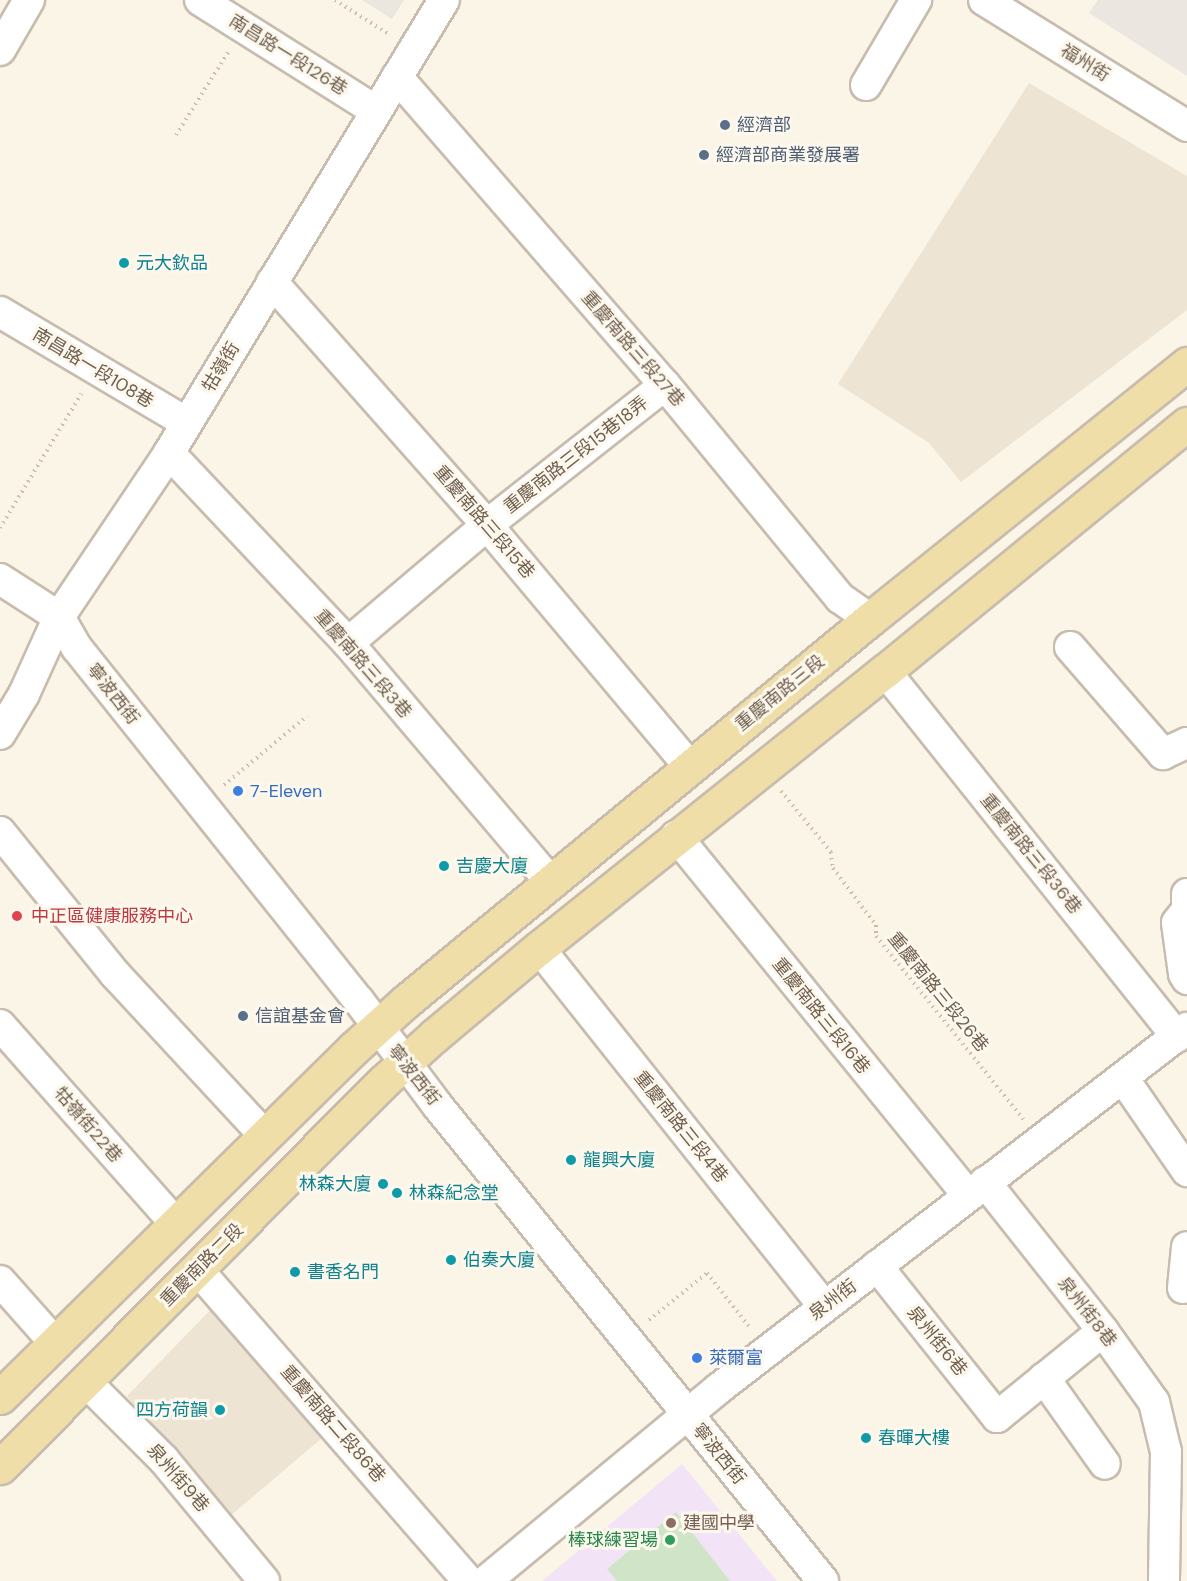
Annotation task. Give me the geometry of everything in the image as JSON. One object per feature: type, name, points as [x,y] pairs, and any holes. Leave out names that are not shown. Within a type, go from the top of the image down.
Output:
[{"type":"main road","name":"重慶南路三段","points":[[376,1027],[870,619],[1187,364]]},
{"type":"main road","points":[[404,1063],[676,836],[763,770],[1187,424]]},
{"type":"main road","points":[[0,1397],[376,1027]]},
{"type":"main road","name":"重慶南路二段","points":[[0,1467],[404,1063]]},
{"type":"street","points":[[0,50],[29,0]]},
{"type":"street","name":"南昌路一段126巷","points":[[200,0],[376,111]]},
{"type":"street","name":"牯嶺街","points":[[0,734],[24,694],[59,617],[169,453],[444,0]]},
{"type":"street","points":[[866,85],[916,0]]},
{"type":"street","name":"福州街","points":[[984,0],[1187,126]]},
{"type":"street","name":"重慶南路三段27巷","points":[[397,77],[665,385],[840,598],[870,619]]},
{"type":"street","name":"重慶南路三段15巷","points":[[272,282],[488,525],[690,767]]},
{"type":"street","name":"南昌路一段108巷","points":[[0,312],[187,423]]},
{"type":"street","name":"重慶南路三段15巷18弄","points":[[348,643],[488,525],[665,385]]},
{"type":"street","name":"重慶南路三段3巷","points":[[169,453],[348,643],[550,881]]},
{"type":"street","name":"寧波西街","points":[[0,579],[59,617],[77,648],[360,1001],[376,1027],[404,1063],[823,1581]]},
{"type":"street","points":[[1070,646],[1163,754],[1187,743]]},
{"type":"street","name":"重慶南路三段36巷","points":[[885,671],[1182,1033]]},
{"type":"street","points":[[0,832],[115,974],[264,1136]]},
{"type":"street","name":"重慶南路三段16巷","points":[[676,836],[976,1189]]},
{"type":"street","points":[[1187,894],[1187,910],[1177,923],[1184,974],[1187,979]]},
{"type":"street","name":"重慶南路三段4巷","points":[[539,948],[824,1306]]},
{"type":"street","name":"牯嶺街22巷","points":[[0,1025],[176,1224]]},
{"type":"street","name":"泉州街","points":[[486,1581],[686,1414],[1182,1033]]},
{"type":"street","points":[[1123,1078],[1187,1172]]},
{"type":"street","name":"泉州街8巷","points":[[976,1189],[1103,1331],[1154,1401],[1177,1453],[1164,1581]]},
{"type":"street","points":[[1183,1288],[1187,1247]]},
{"type":"street","name":"泉州街6巷","points":[[877,1266],[997,1417],[1044,1378]]},
{"type":"street","name":"重慶南路二段86巷","points":[[197,1269],[468,1581]]},
{"type":"street","points":[[0,1281],[56,1344]]},
{"type":"street","points":[[1103,1331],[1044,1378],[1105,1464]]},
{"type":"street","name":"泉州街9巷","points":[[85,1381],[164,1460],[264,1581]]},
{"type":"path","points":[[335,0],[414,50]]},
{"type":"path","points":[[176,135],[244,28]]},
{"type":"path","points":[[0,528],[96,370]]},
{"type":"path","points":[[201,804],[307,716]]},
{"type":"path","name":"重慶南路三段26巷","points":[[763,770],[831,852],[833,868],[876,924],[876,936],[1040,1141]]},
{"type":"path","points":[[626,1338],[707,1273],[769,1350]]},
{"type":"shaded area","points":[[362,0],[404,0],[392,19]]},
{"type":"shaded area","points":[[1098,0],[1187,0],[1187,76],[1089,13]]},
{"type":"shaded area","points":[[1029,83],[1187,176],[1187,310],[961,482],[929,443],[838,384]]},
{"type":"shaded area","name":"四方荷韻","points":[[215,1305],[329,1432],[229,1517],[127,1396]]},
{"type":"shaded area","name":"建國中學","points":[[682,1464],[777,1581],[542,1581]]},
{"type":"green space","name":"棒球練習場","points":[[676,1512],[730,1581],[617,1581],[607,1569]]},
{"type":"place","name":"經濟部","points":[[725,125]]},
{"type":"place","name":"經濟部商業發展署","points":[[704,155]]},
{"type":"place","name":"元大欽品","points":[[124,263]]},
{"type":"place","name":"7-Eleven","points":[[238,791]]},
{"type":"place","name":"吉慶大廈","points":[[444,866]]},
{"type":"place","name":"中正區健康服務中心","points":[[17,916]]},
{"type":"place","name":"信誼基金會","points":[[243,1016]]},
{"type":"place","name":"龍興大廈","points":[[571,1160]]},
{"type":"place","name":"林森大廈","points":[[383,1184]]},
{"type":"place","name":"林森紀念堂","points":[[397,1193]]},
{"type":"place","name":"伯奏大廈","points":[[451,1260]]},
{"type":"place","name":"書香名門","points":[[295,1272]]},
{"type":"place","name":"萊爾富","points":[[697,1358]]},
{"type":"place","name":"四方荷韻","points":[[220,1410]]},
{"type":"place","name":"春暉大樓","points":[[866,1438]]},
{"type":"place","name":"建國中學","points":[[671,1523]]},
{"type":"place","name":"棒球練習場","points":[[670,1540]]}]
